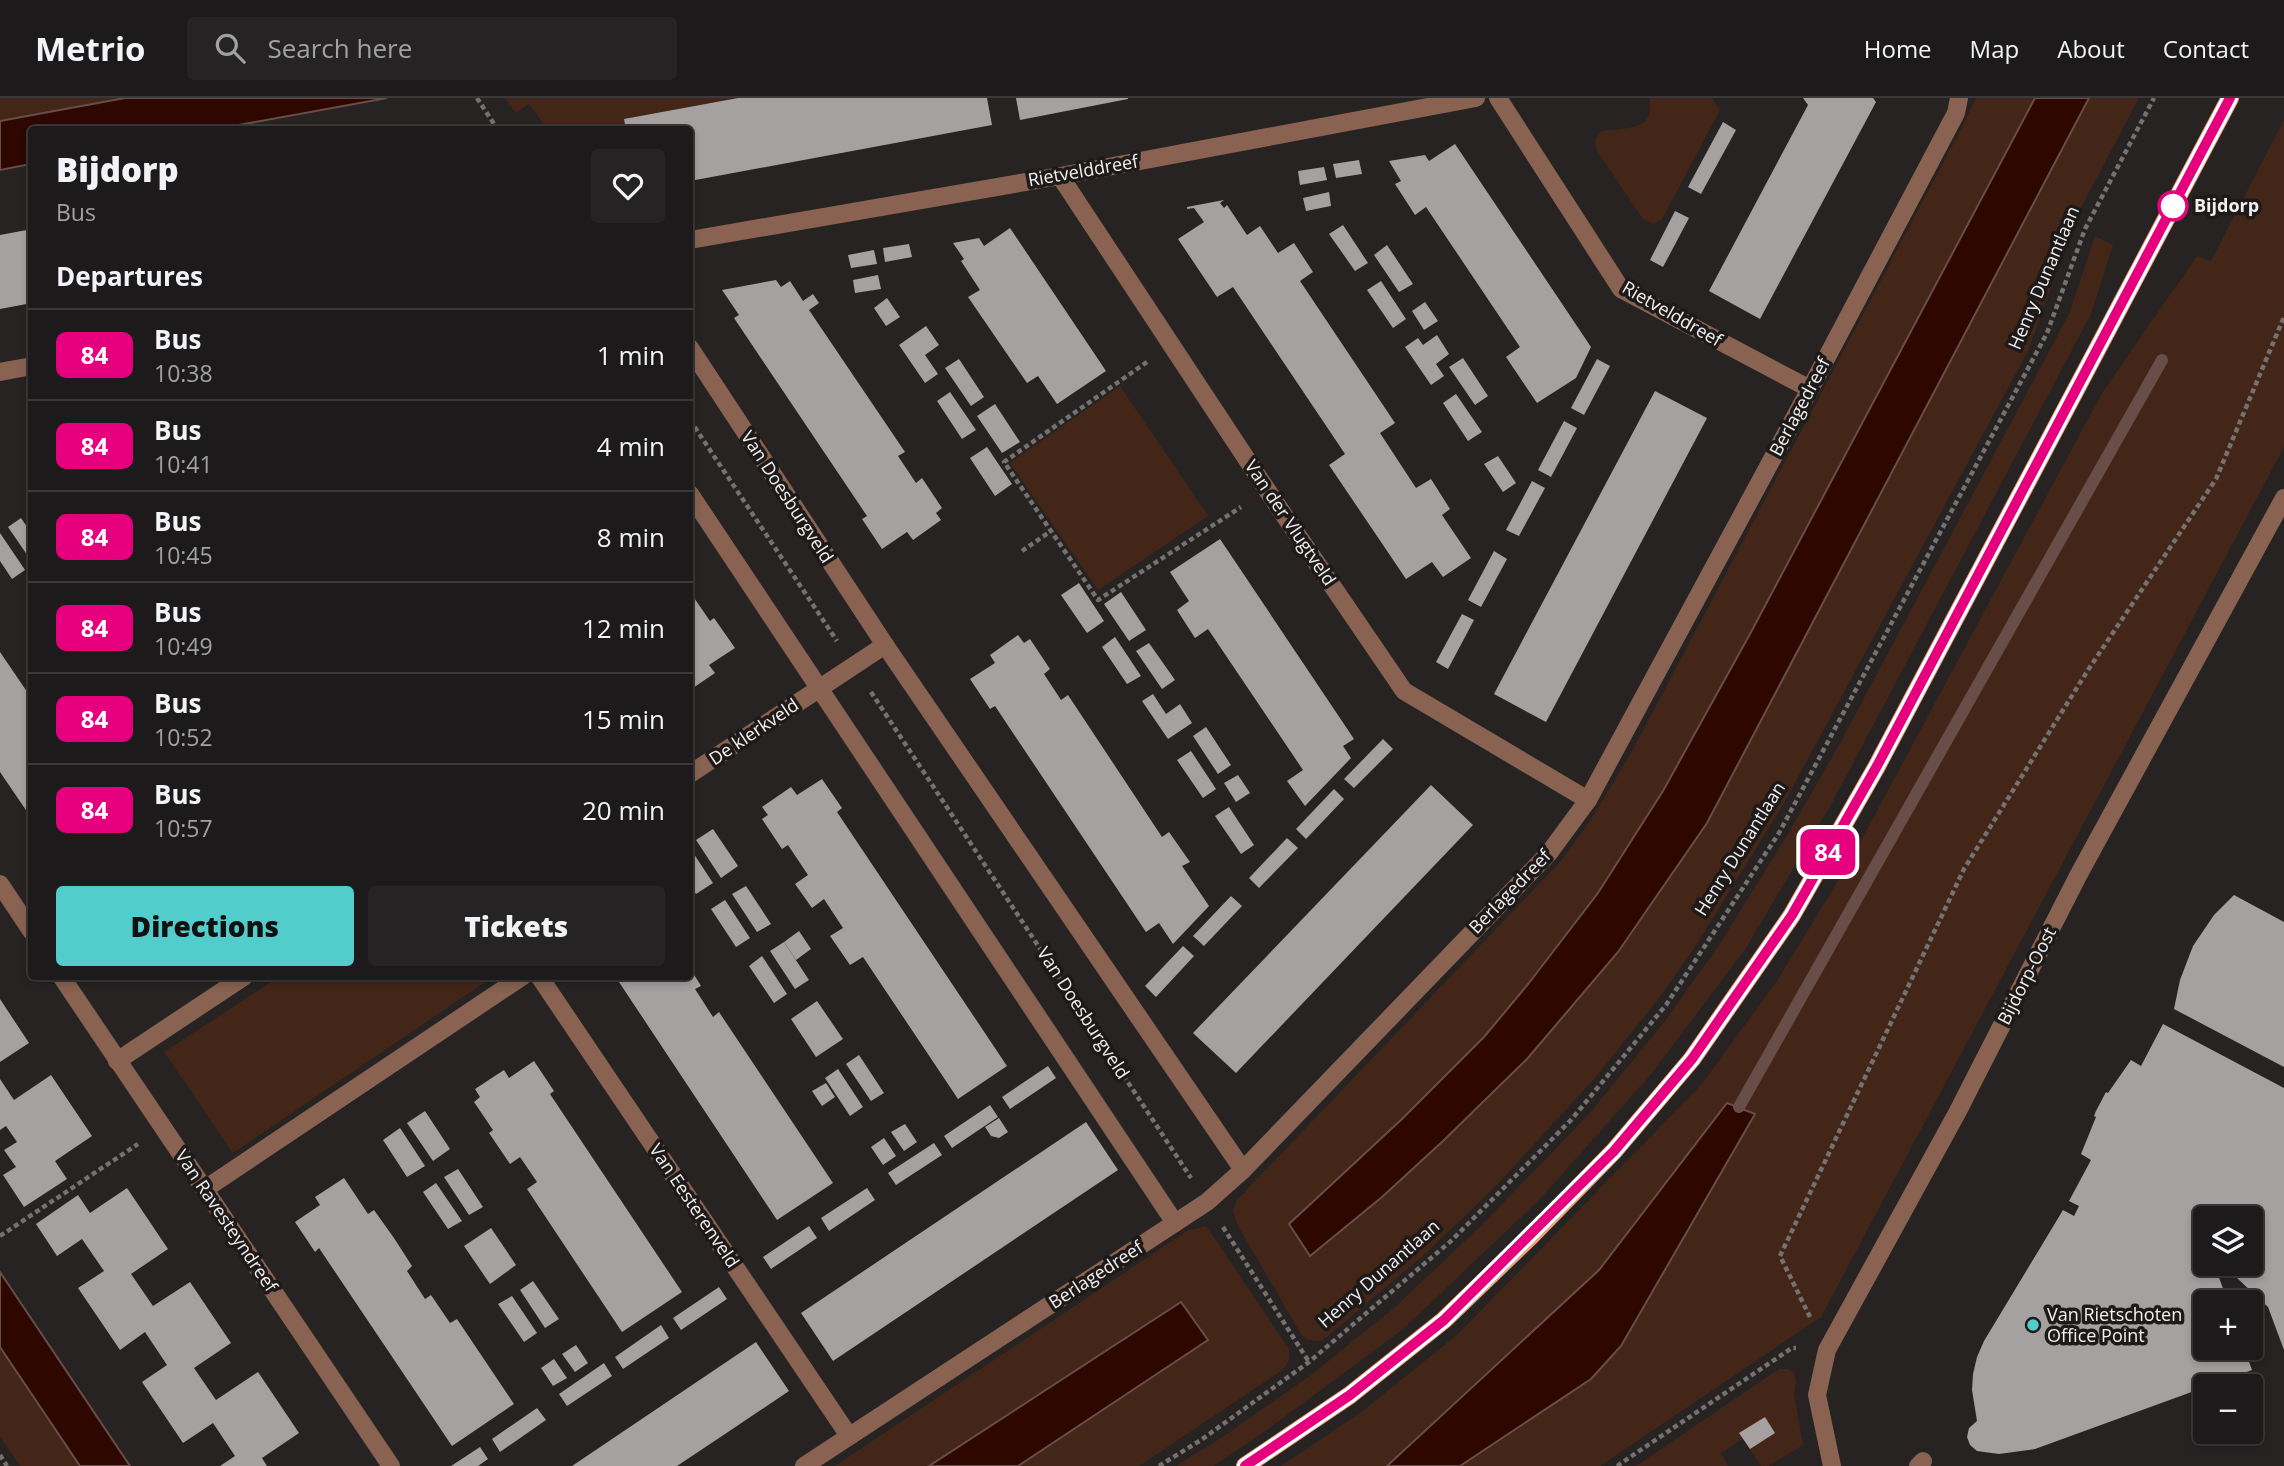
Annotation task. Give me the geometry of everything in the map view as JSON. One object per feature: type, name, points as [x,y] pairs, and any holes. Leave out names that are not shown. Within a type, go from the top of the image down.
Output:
[{"type":"main road","points":[[1245,1466],[1350,1395],[1444,1320],[1614,1151],[1692,1059],[1792,915],[1877,766],[2230,98]]},
{"type":"street","name":"Rietvelddreef","points":[[693,239],[1060,176],[1476,98]]},
{"type":"street","name":"Rietvelddreef","points":[[1498,98],[1621,289],[1810,389]]},
{"type":"street","name":"Berlagedreef","points":[[804,1466],[1207,1202],[1242,1170],[1549,853],[1588,800],[1956,113],[1959,98]]},
{"type":"street","name":"Van der Vlugtveld","points":[[1060,176],[1404,691],[1588,800]]},
{"type":"street","name":"Van Doesburgveld","points":[[693,353],[885,645],[1242,1170]]},
{"type":"street","points":[[0,372],[28,367]]},
{"type":"street","name":"Bijdorp-Oost","points":[[1832,1466],[1817,1395],[1827,1350],[1957,1113],[2079,874],[2284,498]]},
{"type":"street","points":[[693,499],[1175,1223]]},
{"type":"street","points":[[818,689],[885,645]]},
{"type":"street","name":"De klerkveld","points":[[693,772],[818,689]]},
{"type":"street","points":[[0,884],[28,926]]},
{"type":"street","name":"Van Ravesteyndreef","points":[[64,980],[391,1466]]},
{"type":"street","points":[[117,1061],[239,980]]},
{"type":"street","points":[[205,1189],[517,980]]},
{"type":"street","name":"Van Eesterenveld","points":[[542,980],[849,1436]]},
{"type":"path","points":[[477,98],[495,126]]},
{"type":"path","name":"Henry Dunantlaan","points":[[1159,1466],[1201,1440],[1310,1362],[1460,1232],[1571,1120],[1666,1005],[1779,833],[2047,333],[2085,229],[2154,98]]},
{"type":"path","points":[[1617,1466],[1792,1348],[1827,1350],[1780,1256],[1964,869],[2088,670],[2216,479],[2284,317]]},
{"type":"path","points":[[1171,345],[1004,462],[1098,600],[1268,490]]},
{"type":"path","name":"Van Doesburgveld","points":[[693,424],[1310,1362]]},
{"type":"path","points":[[1022,551],[1051,531]]},
{"type":"path","points":[[0,1236],[162,1128]]},
{"type":"path","points":[[0,1455],[8,1466]]},
{"type":"shaded area","points":[[0,98],[125,98],[0,121]]},
{"type":"shaded area","points":[[125,98],[387,98],[233,126],[28,126],[28,165],[0,170],[0,121]]},
{"type":"shaded area","points":[[504,98],[738,98],[624,119],[625,126],[545,126],[529,104],[516,113]]},
{"type":"shaded area","points":[[1650,98],[1712,98],[1720,110],[1662,219],[1653,224],[1643,219],[1596,149],[1595,141],[1601,131],[1642,124],[1650,113]]},
{"type":"shaded area","points":[[1976,98],[2139,98],[2076,217],[2029,349],[1783,805],[1693,950],[1656,1002],[1595,1078],[1493,1189],[1425,1254],[1322,1341],[1308,1340],[1302,1336],[1237,1224],[1233,1211],[1236,1201],[1560,862],[1590,821],[1631,753]]},
{"type":"shaded area","points":[[2035,98],[2089,98],[1707,823],[1618,952],[1527,1059],[1382,1197],[1310,1256],[1289,1224],[1402,1119],[1484,1037],[1598,893],[1663,791],[1750,634]]},
{"type":"shaded area","points":[[2284,120],[2284,447],[1821,1317],[1600,1466],[1460,1466],[1591,1379],[1621,1346],[1755,1115],[1727,1103],[1599,1270],[1387,1466],[1281,1466],[1360,1413],[1457,1335],[1701,1085],[1777,981],[1850,861],[2102,393],[2197,256],[2211,261]]},
{"type":"shaded area","points":[[2095,236],[2113,245],[2091,314],[1833,801],[1746,948],[1652,1073],[1540,1199],[1402,1330],[1257,1437],[1213,1466],[1176,1466],[1311,1375],[1394,1308],[1482,1225],[1589,1114],[1665,1021],[1719,945],[1839,745],[2069,314]]},
{"type":"shaded area","points":[[1120,386],[1208,516],[1098,590],[1010,463]]},
{"type":"shaded area","points":[[274,980],[488,980],[233,1153],[164,1052]]},
{"type":"shaded area","points":[[1727,1103],[1755,1114],[1621,1346],[1591,1379],[1460,1466],[1387,1466],[1599,1270]]},
{"type":"shaded area","points":[[1206,1226],[1289,1349],[1289,1360],[1284,1369],[1139,1466],[1018,1466],[1208,1340],[1181,1302],[929,1466],[835,1466],[1187,1231]]},
{"type":"shaded area","points":[[0,1272],[130,1466],[80,1466],[0,1347]]},
{"type":"shaded area","points":[[1181,1302],[1208,1340],[1018,1466],[929,1466]]},
{"type":"shaded area","points":[[0,1347],[80,1466],[20,1466],[0,1436]]},
{"type":"shaded area","points":[[1779,1369],[1794,1372],[1794,1394],[1803,1445],[1768,1466],[1761,1466],[1743,1439],[1721,1453],[1728,1466],[1636,1466]]},
{"type":"building","points":[[738,98],[987,98],[992,125],[693,180],[693,126],[625,126],[624,119]]},
{"type":"building","points":[[1016,98],[1128,98],[1128,99],[1020,120]]},
{"type":"building","points":[[1803,98],[1873,98],[1876,102],[1760,319],[1709,291],[1808,105]]},
{"type":"building","points":[[1723,122],[1736,130],[1701,194],[1688,187]]},
{"type":"building","points":[[1455,144],[1591,347],[1576,378],[1537,403],[1506,357],[1520,347],[1426,207],[1415,215],[1395,184],[1401,181],[1389,161],[1425,155],[1429,161]]},
{"type":"building","points":[[1359,160],[1362,174],[1336,178],[1333,164]]},
{"type":"building","points":[[1324,167],[1327,180],[1300,185],[1298,171]]},
{"type":"building","points":[[1329,192],[1331,206],[1306,211],[1303,198]]},
{"type":"building","points":[[1224,200],[1220,203],[1224,208],[1227,205],[1247,235],[1260,226],[1278,253],[1294,243],[1313,272],[1300,281],[1395,423],[1380,433],[1416,488],[1431,479],[1450,509],[1442,515],[1471,558],[1443,577],[1432,562],[1406,579],[1329,465],[1345,454],[1233,287],[1217,297],[1178,239],[1204,222],[1194,208],[1187,207]]},
{"type":"building","points":[[1675,211],[1689,218],[1663,267],[1650,260]]},
{"type":"building","points":[[1343,225],[1368,263],[1355,271],[1329,234]]},
{"type":"building","points":[[1010,228],[1106,371],[1057,404],[1038,376],[1027,383],[968,297],[980,290],[953,243],[979,238],[984,246]]},
{"type":"building","points":[[28,230],[28,304],[0,309],[0,235]]},
{"type":"building","points":[[909,244],[912,257],[885,262],[883,248]]},
{"type":"building","points":[[1387,245],[1413,284],[1399,292],[1374,255]]},
{"type":"building","points":[[874,250],[877,264],[851,268],[848,255]]},
{"type":"building","points":[[878,275],[881,289],[855,293],[853,280]]},
{"type":"building","points":[[776,280],[781,287],[790,281],[803,301],[813,294],[819,303],[809,310],[905,452],[898,456],[916,483],[922,478],[942,508],[936,513],[941,520],[913,540],[907,532],[882,549],[862,519],[867,516],[734,318],[739,315],[722,290]]},
{"type":"building","points":[[1381,281],[1406,319],[1393,328],[1367,290]]},
{"type":"building","points":[[887,298],[900,317],[886,326],[874,308]]},
{"type":"building","points":[[1425,302],[1438,321],[1424,330],[1412,311]]},
{"type":"building","points":[[926,326],[939,345],[925,355],[938,374],[925,383],[899,345]]},
{"type":"building","points":[[1437,335],[1449,354],[1436,364],[1444,376],[1431,385],[1405,347],[1418,338],[1423,345]]},
{"type":"building","points":[[1463,358],[1488,396],[1475,405],[1449,367]]},
{"type":"building","points":[[959,359],[984,397],[971,406],[945,368]]},
{"type":"building","points":[[1597,359],[1610,366],[1584,415],[1571,408]]},
{"type":"building","points":[[1655,391],[1707,418],[1546,722],[1494,694]]},
{"type":"building","points":[[950,392],[976,430],[962,439],[937,401]]},
{"type":"building","points":[[1456,394],[1482,432],[1468,441],[1443,403]]},
{"type":"building","points":[[995,404],[1020,442],[1002,453],[977,416]]},
{"type":"building","points":[[1564,421],[1577,428],[1551,477],[1538,470]]},
{"type":"building","points":[[987,447],[1012,484],[995,496],[970,458]]},
{"type":"building","points":[[1498,456],[1516,483],[1503,492],[1484,464]]},
{"type":"building","points":[[1532,481],[1545,488],[1519,536],[1506,530]]},
{"type":"building","points":[[21,518],[28,528],[28,556],[8,527]]},
{"type":"building","points":[[0,533],[25,570],[12,579],[0,561]]},
{"type":"building","points":[[1220,539],[1354,739],[1343,746],[1351,758],[1305,806],[1287,781],[1303,770],[1208,629],[1195,638],[1177,610],[1189,601],[1170,572]]},
{"type":"building","points":[[1494,551],[1507,559],[1481,607],[1468,600]]},
{"type":"building","points":[[1079,583],[1104,621],[1087,633],[1061,595]]},
{"type":"building","points":[[1121,592],[1146,630],[1129,641],[1104,604]]},
{"type":"building","points":[[693,596],[710,621],[714,618],[735,648],[709,665],[715,673],[693,688]]},
{"type":"building","points":[[1462,614],[1474,620],[1448,669],[1436,662]]},
{"type":"building","points":[[1018,635],[1024,643],[1030,639],[1050,669],[1044,674],[1061,700],[1068,695],[1162,837],[1169,832],[1190,862],[1182,866],[1209,906],[1173,944],[1159,923],[1146,932],[995,706],[990,709],[970,679],[995,663],[990,655]]},
{"type":"building","points":[[1115,637],[1141,676],[1127,684],[1102,647]]},
{"type":"building","points":[[1149,643],[1175,680],[1162,689],[1136,651]]},
{"type":"building","points":[[0,652],[28,693],[28,813],[0,772]]},
{"type":"building","points":[[1153,694],[1166,714],[1180,704],[1192,723],[1168,739],[1142,701]]},
{"type":"building","points":[[1206,727],[1231,765],[1218,774],[1193,736]]},
{"type":"building","points":[[1383,739],[1393,749],[1354,788],[1344,779]]},
{"type":"building","points":[[1191,751],[1216,789],[1203,798],[1177,760]]},
{"type":"building","points":[[1238,775],[1250,793],[1236,802],[1224,783]]},
{"type":"building","points":[[822,779],[842,808],[837,812],[1007,1066],[958,1099],[863,957],[850,965],[830,936],[843,928],[824,899],[812,908],[795,884],[808,875],[788,845],[782,849],[762,819],[768,815],[762,807],[791,787],[797,795]]},
{"type":"building","points":[[1431,785],[1473,825],[1236,1073],[1193,1033]]},
{"type":"building","points":[[1334,789],[1344,799],[1306,839],[1296,829]]},
{"type":"building","points":[[1229,807],[1254,845],[1241,854],[1215,816]]},
{"type":"building","points":[[713,829],[738,866],[721,878],[696,840]]},
{"type":"building","points":[[1287,838],[1298,848],[1259,888],[1249,878]]},
{"type":"building","points":[[693,853],[713,883],[696,894],[693,890]]},
{"type":"building","points":[[746,886],[771,924],[757,932],[732,894]]},
{"type":"building","points":[[2234,895],[2284,922],[2284,1067],[2174,1009],[2180,980],[2193,946],[2214,915]]},
{"type":"building","points":[[1231,896],[1242,906],[1204,946],[1193,936]]},
{"type":"building","points":[[725,900],[750,938],[736,947],[711,909]]},
{"type":"building","points":[[799,931],[811,949],[796,960],[784,942]]},
{"type":"building","points":[[784,942],[809,980],[795,989],[770,951]]},
{"type":"building","points":[[1183,946],[1194,956],[1156,997],[1145,986]]},
{"type":"building","points":[[762,956],[787,994],[774,1003],[749,966]]},
{"type":"building","points":[[693,973],[701,986],[695,989],[713,1017],[719,1012],[833,1183],[777,1220],[618,980],[693,980]]},
{"type":"building","points":[[0,999],[29,1043],[0,1062]]},
{"type":"building","points":[[817,1001],[843,1039],[816,1057],[791,1019]]},
{"type":"building","points":[[2163,1024],[2284,1088],[2284,1350],[2268,1307],[2263,1302],[2263,1290],[2250,1290],[2235,1276],[2263,1276],[2263,1206],[2193,1206],[2193,1276],[2218,1276],[2224,1290],[2193,1290],[2193,1360],[2248,1360],[2252,1370],[2241,1374],[2193,1374],[2193,1391],[2035,1449],[1999,1454],[1977,1451],[1970,1445],[1967,1437],[1969,1428],[1977,1421],[1972,1390],[1977,1357],[2063,1210],[2074,1216],[2079,1206],[2069,1201],[2091,1160],[2081,1154],[2096,1111],[2106,1092],[2108,1093],[2131,1060],[2141,1066]]},
{"type":"building","points":[[859,1055],[884,1093],[871,1101],[846,1064]]},
{"type":"building","points":[[534,1061],[554,1091],[550,1094],[682,1292],[622,1332],[527,1189],[537,1182],[520,1157],[510,1164],[489,1133],[493,1130],[474,1102],[480,1097],[475,1089],[504,1070],[509,1078]]},
{"type":"building","points":[[1048,1066],[1056,1078],[1010,1109],[1002,1097]]},
{"type":"building","points":[[838,1069],[863,1107],[850,1116],[825,1078]]},
{"type":"building","points":[[51,1075],[92,1136],[55,1161],[67,1179],[24,1207],[3,1175],[16,1167],[4,1150],[17,1142],[6,1126],[0,1130],[0,1079],[14,1100]]},
{"type":"building","points":[[826,1083],[835,1097],[822,1106],[812,1091]]},
{"type":"building","points":[[990,1105],[998,1117],[952,1148],[944,1136]]},
{"type":"building","points":[[425,1111],[450,1149],[433,1161],[407,1123]]},
{"type":"building","points":[[999,1118],[1008,1132],[999,1138],[991,1136],[985,1127]]},
{"type":"building","points":[[1086,1122],[1118,1170],[833,1361],[801,1313]]},
{"type":"building","points":[[905,1124],[917,1142],[904,1151],[891,1132]]},
{"type":"building","points":[[400,1128],[425,1166],[407,1177],[383,1140]]},
{"type":"building","points":[[884,1138],[896,1156],[883,1165],[871,1147]]},
{"type":"building","points":[[934,1143],[942,1155],[896,1185],[888,1173]]},
{"type":"building","points":[[458,1169],[483,1207],[469,1215],[444,1177]]},
{"type":"building","points":[[344,1178],[368,1214],[374,1210],[394,1238],[412,1266],[407,1271],[425,1299],[431,1295],[450,1323],[457,1319],[514,1404],[452,1446],[319,1248],[315,1252],[295,1222],[320,1205],[315,1197]]},
{"type":"building","points":[[436,1183],[462,1221],[448,1229],[423,1192]]},
{"type":"building","points":[[127,1188],[168,1249],[131,1274],[153,1306],[190,1282],[231,1343],[194,1368],[216,1400],[258,1372],[299,1433],[262,1458],[267,1466],[220,1466],[235,1456],[213,1423],[183,1443],[142,1382],[167,1365],[145,1332],[120,1350],[78,1288],[104,1271],[82,1239],[57,1256],[36,1224],[78,1195],[90,1213]]},
{"type":"building","points":[[867,1188],[875,1200],[829,1231],[821,1218]]},
{"type":"building","points":[[809,1226],[817,1238],[771,1269],[763,1257]]},
{"type":"building","points":[[491,1228],[516,1265],[490,1284],[464,1246]]},
{"type":"building","points":[[533,1281],[559,1319],[545,1328],[520,1290]]},
{"type":"building","points":[[719,1287],[727,1299],[681,1330],[673,1318]]},
{"type":"building","points":[[512,1296],[537,1333],[524,1342],[498,1304]]},
{"type":"building","points":[[661,1325],[669,1338],[623,1369],[615,1357]]},
{"type":"building","points":[[756,1342],[789,1391],[677,1466],[572,1466]]},
{"type":"building","points":[[576,1345],[588,1363],[575,1372],[562,1354]]},
{"type":"building","points":[[554,1359],[567,1378],[553,1386],[541,1368]]},
{"type":"building","points":[[604,1363],[612,1376],[567,1406],[559,1394]]},
{"type":"building","points":[[537,1408],[546,1420],[500,1452],[492,1439]]},
{"type":"building","points":[[1765,1417],[1775,1433],[1750,1449],[1739,1433]]},
{"type":"building","points":[[480,1447],[488,1459],[478,1466],[451,1466]]},
{"type":"waterway","points":[[1739,1107],[2162,360]]},
{"type":"bus line","name":"84","points":[[1245,1466],[1350,1395],[1444,1320],[1614,1151],[1692,1059],[1792,915],[1877,766],[2230,98]]},
{"type":"place","name":"Bijdorp","points":[[2173,206]]},
{"type":"place","name":"Van Rietschoten Office Point","points":[[2033,1325]]}]
